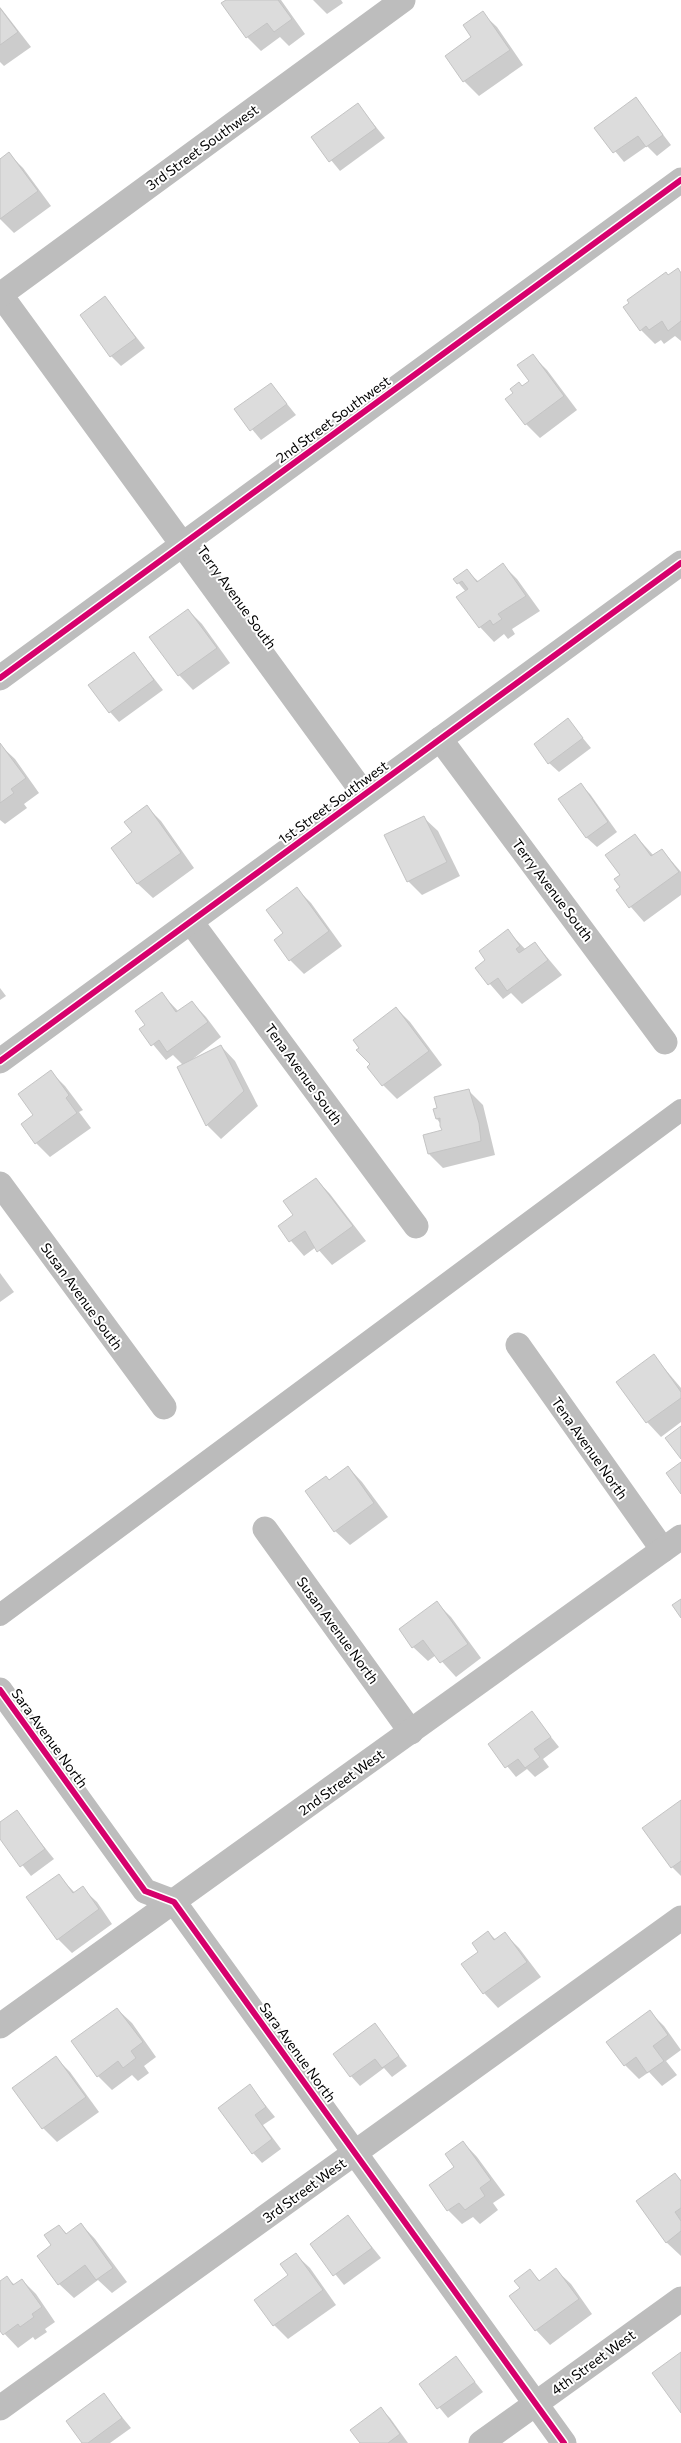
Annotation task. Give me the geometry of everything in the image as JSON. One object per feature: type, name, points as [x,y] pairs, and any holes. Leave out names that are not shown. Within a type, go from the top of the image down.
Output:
[{"type":"street","name":"3rd Street Southwest","points":[[0,295],[403,0]]},
{"type":"street","name":"2nd Street Southwest","points":[[0,678],[681,180]]},
{"type":"street","name":"Terry Avenue South","points":[[0,295],[364,794]]},
{"type":"street","name":"1st Street Southwest","points":[[0,1061],[681,563]]},
{"type":"street","name":"Terry Avenue South","points":[[440,739],[665,1042]]},
{"type":"street","name":"Tena Avenue South","points":[[191,922],[416,1226]]},
{"type":"street","name":"Susan Avenue South","points":[[0,1184],[164,1407]]},
{"type":"street","name":"Tena Avenue North","points":[[518,1345],[672,1544]]},
{"type":"street","name":"Susan Avenue North","points":[[265,1529],[411,1732]]},
{"type":"street","name":"2nd Street West","points":[[0,2026],[672,1544]]},
{"type":"street","name":"Sara Avenue North","points":[[0,1690],[145,1891],[174,1902],[564,2443]]},
{"type":"street","name":"3rd Street West","points":[[0,2408],[681,1918]]},
{"type":"street","name":"4th Street West","points":[[481,2443],[681,2299]]},
{"type":"building","points":[[226,0],[278,0],[292,19],[274,32],[267,23],[246,38],[221,3]]},
{"type":"building","points":[[0,8],[18,32],[0,45]]},
{"type":"building","points":[[483,11],[510,50],[463,82],[445,56],[471,37],[463,25]]},
{"type":"building","points":[[636,97],[663,135],[646,147],[638,136],[613,153],[594,128]]},
{"type":"building","points":[[358,103],[376,128],[329,162],[311,137]]},
{"type":"building","points":[[9,152],[38,191],[0,219],[0,159]]},
{"type":"building","points":[[678,268],[681,273],[681,321],[668,331],[662,321],[649,330],[646,326],[640,331],[623,307],[629,303],[627,300],[666,272],[668,275]]},
{"type":"building","points":[[105,296],[136,338],[110,357],[80,315]]},
{"type":"building","points":[[533,354],[564,396],[525,425],[505,399],[513,393],[510,389],[519,382],[522,386],[529,381],[517,365]]},
{"type":"building","points":[[271,383],[287,404],[250,431],[234,409]]},
{"type":"building","points":[[503,563],[526,596],[498,614],[502,619],[493,625],[490,620],[479,628],[456,597],[468,589],[462,581],[457,584],[453,579],[467,569],[477,582]]},
{"type":"building","points":[[188,609],[217,648],[178,676],[149,637]]},
{"type":"building","points":[[134,652],[154,680],[109,713],[88,685]]},
{"type":"building","points":[[568,718],[583,738],[548,764],[534,744]]},
{"type":"building","points":[[0,743],[26,778],[11,789],[14,793],[0,803]]},
{"type":"building","points":[[581,783],[608,822],[586,838],[558,799]]},
{"type":"building","points":[[147,805],[181,853],[137,884],[111,848],[132,832],[124,822]]},
{"type":"building","points":[[424,816],[447,862],[407,882],[384,835]]},
{"type":"building","points":[[635,834],[651,856],[662,849],[679,872],[629,908],[616,890],[620,887],[614,879],[620,875],[605,855]]},
{"type":"building","points":[[297,887],[329,931],[289,961],[274,940],[283,933],[266,910]]},
{"type":"building","points":[[508,929],[520,946],[516,949],[519,953],[535,942],[548,960],[507,991],[498,978],[488,985],[475,968],[485,960],[479,951]]},
{"type":"building","points":[[162,992],[176,1012],[192,1001],[208,1022],[167,1052],[159,1040],[151,1046],[139,1029],[145,1025],[135,1011]]},
{"type":"building","points":[[396,1007],[429,1051],[382,1086],[367,1067],[370,1064],[356,1050],[359,1048],[353,1040]]},
{"type":"building","points":[[221,1045],[244,1091],[206,1126],[177,1067]]},
{"type":"building","points":[[51,1070],[69,1095],[66,1098],[77,1113],[35,1144],[21,1124],[33,1115],[18,1094]]},
{"type":"building","points":[[469,1089],[479,1123],[481,1141],[428,1154],[423,1135],[442,1130],[440,1118],[436,1119],[433,1109],[437,1108],[434,1097]]},
{"type":"building","points":[[316,1178],[353,1226],[317,1252],[305,1231],[289,1242],[278,1226],[293,1215],[283,1201]]},
{"type":"building","points":[[654,1354],[681,1392],[681,1398],[646,1423],[616,1382]]},
{"type":"building","points":[[681,1426],[681,1459],[665,1438]]},
{"type":"building","points":[[681,1462],[681,1494],[666,1473]]},
{"type":"building","points":[[348,1466],[374,1503],[334,1532],[305,1491],[326,1476],[329,1480]]},
{"type":"building","points":[[681,1599],[681,1618],[672,1605]]},
{"type":"building","points":[[437,1601],[468,1644],[440,1663],[423,1640],[412,1648],[399,1629]]},
{"type":"building","points":[[532,1711],[551,1737],[534,1749],[540,1757],[525,1768],[518,1759],[505,1768],[488,1744]]},
{"type":"building","points":[[681,1800],[681,1861],[671,1868],[642,1828]]},
{"type":"building","points":[[17,1810],[45,1849],[20,1867],[0,1839],[0,1822]]},
{"type":"building","points":[[59,1874],[73,1893],[83,1886],[99,1909],[57,1940],[26,1897]]},
{"type":"building","points":[[488,1931],[494,1940],[505,1932],[527,1962],[483,1994],[461,1964],[478,1952],[472,1943]]},
{"type":"building","points":[[117,2008],[143,2042],[131,2051],[136,2058],[123,2068],[118,2061],[97,2077],[71,2041]]},
{"type":"building","points":[[650,2010],[668,2035],[653,2046],[664,2061],[647,2073],[636,2057],[624,2066],[606,2042]]},
{"type":"building","points":[[375,2023],[399,2056],[382,2068],[375,2059],[350,2077],[333,2054]]},
{"type":"building","points":[[56,2056],[86,2097],[42,2129],[12,2088]]},
{"type":"building","points":[[250,2084],[266,2107],[255,2115],[272,2139],[252,2154],[218,2108]]},
{"type":"building","points":[[463,2141],[491,2180],[480,2188],[485,2196],[465,2210],[459,2203],[447,2211],[429,2185],[454,2167],[445,2154]]},
{"type":"building","points":[[675,2173],[681,2181],[681,2208],[675,2212],[681,2221],[681,2231],[666,2243],[636,2201]]},
{"type":"building","points":[[348,2215],[372,2248],[333,2276],[310,2244]]},
{"type":"building","points":[[81,2223],[113,2268],[96,2280],[85,2265],[58,2285],[37,2256],[51,2245],[44,2235],[59,2225],[66,2234]]},
{"type":"building","points":[[296,2253],[323,2290],[273,2326],[254,2300],[288,2275],[280,2264]]},
{"type":"building","points":[[556,2268],[579,2299],[535,2331],[509,2296],[520,2288],[514,2281],[530,2269],[539,2281]]},
{"type":"building","points":[[7,2276],[13,2285],[22,2279],[42,2307],[32,2314],[34,2317],[20,2327],[18,2324],[3,2335],[0,2331],[0,2281]]},
{"type":"building","points":[[681,2352],[681,2413],[652,2373]]},
{"type":"building","points":[[456,2356],[475,2382],[437,2409],[419,2384]]},
{"type":"building","points":[[104,2393],[122,2418],[88,2443],[82,2443],[66,2421]]},
{"type":"building","points":[[381,2407],[400,2434],[388,2443],[360,2443],[350,2430]]},
{"type":"waterway","points":[[0,1615],[681,1110]]},
{"type":"cycle path","points":[[0,678],[681,180]]},
{"type":"cycle path","points":[[0,1061],[681,563]]},
{"type":"cycle path","points":[[0,1690],[145,1891],[174,1902],[564,2443]]}]
